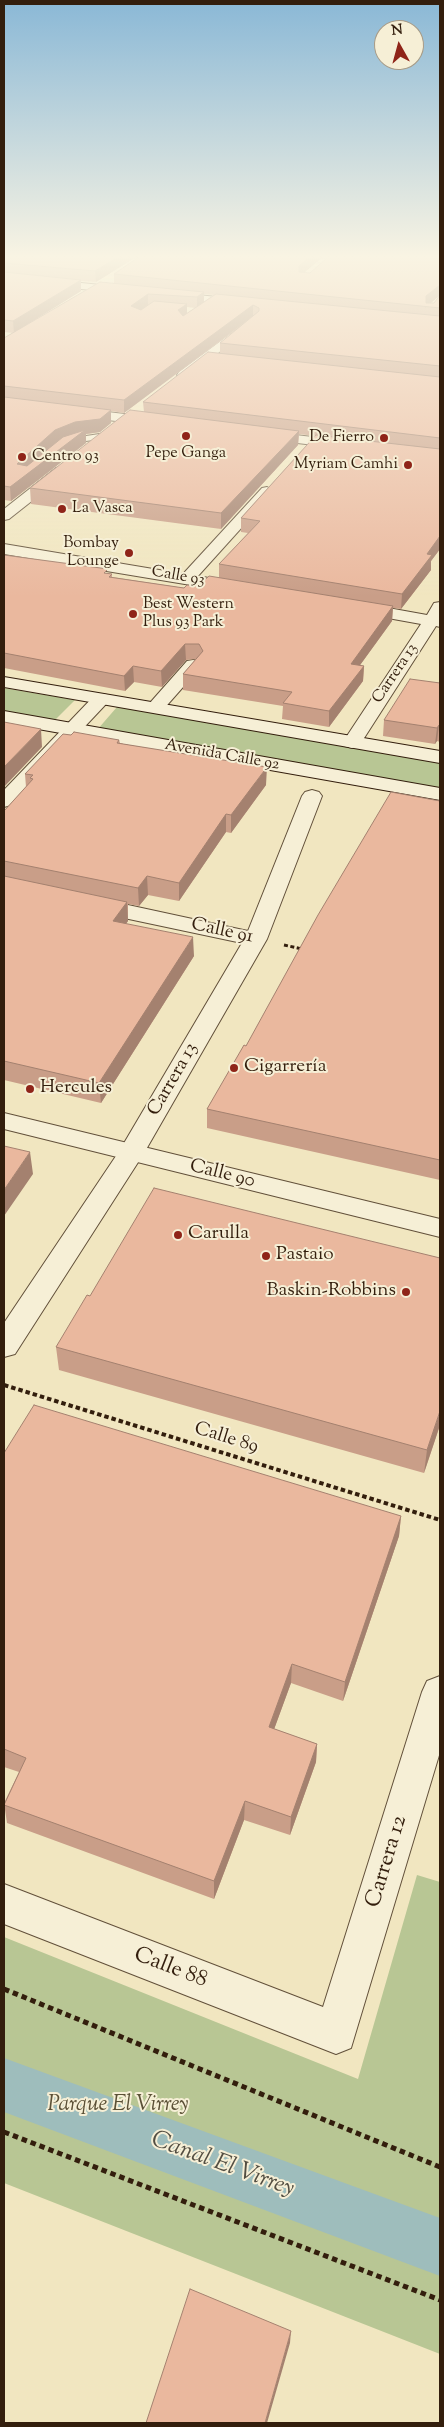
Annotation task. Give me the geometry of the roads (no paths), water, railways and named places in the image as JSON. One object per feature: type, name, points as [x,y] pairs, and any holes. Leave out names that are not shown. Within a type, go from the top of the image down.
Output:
[{"type":"street","points":[[171,384],[189,370]]},
{"type":"street","points":[[4,404],[174,424]]},
{"type":"street","points":[[4,516],[141,408]]},
{"type":"street","points":[[248,433],[357,447]]},
{"type":"street","points":[[300,455],[312,441]]},
{"type":"street","points":[[187,579],[280,476]]},
{"type":"street","name":"Calle 93","points":[[4,549],[253,590]]},
{"type":"street","points":[[339,604],[437,616]]},
{"type":"street","name":"Carrera 13","points":[[352,742],[437,616]]},
{"type":"street","points":[[155,708],[193,665]]},
{"type":"street","name":"Avenida Calle 92","points":[[4,682],[440,757]]},
{"type":"street","points":[[4,801],[101,698]]},
{"type":"street","name":"Avenida Calle 92","points":[[4,717],[440,794]]},
{"type":"street","name":"Carrera 13","points":[[4,1346],[131,1153],[256,939],[312,796]]},
{"type":"street","name":"Calle 91","points":[[72,900],[256,939]]},
{"type":"street","name":"Calle 90","points":[[4,1121],[440,1228]]},
{"type":"street","name":"Carrera 12","points":[[336,2033],[440,1692]]},
{"type":"street","name":"Calle 88","points":[[4,1904],[336,2033]]},
{"type":"lane","points":[[55,451],[76,440],[106,436]]},
{"type":"waterway","name":"Canal El Virrey","points":[[4,2085],[440,2247]]},
{"type":"place","name":"Pepe Ganga","points":[[186,436]]},
{"type":"place","name":"De Fierro","points":[[384,438]]},
{"type":"place","name":"Centro 93","points":[[22,457]]},
{"type":"place","name":"Myriam Camhi","points":[[408,465]]},
{"type":"place","name":"La Vasca","points":[[62,509]]},
{"type":"place","name":"Bombay Lounge","points":[[129,553]]},
{"type":"place","name":"Best Western Plus 93 Park","points":[[133,614]]},
{"type":"place","name":"Cigarrería","points":[[234,1068]]},
{"type":"place","name":"Hercules","points":[[30,1089]]},
{"type":"place","name":"Carulla","points":[[178,1235]]},
{"type":"place","name":"Pastaio","points":[[266,1256]]},
{"type":"place","name":"Baskin-Robbins","points":[[406,1292]]},
{"type":"park label","name":"Parque El Virrey","points":[[118,2106]]}]
